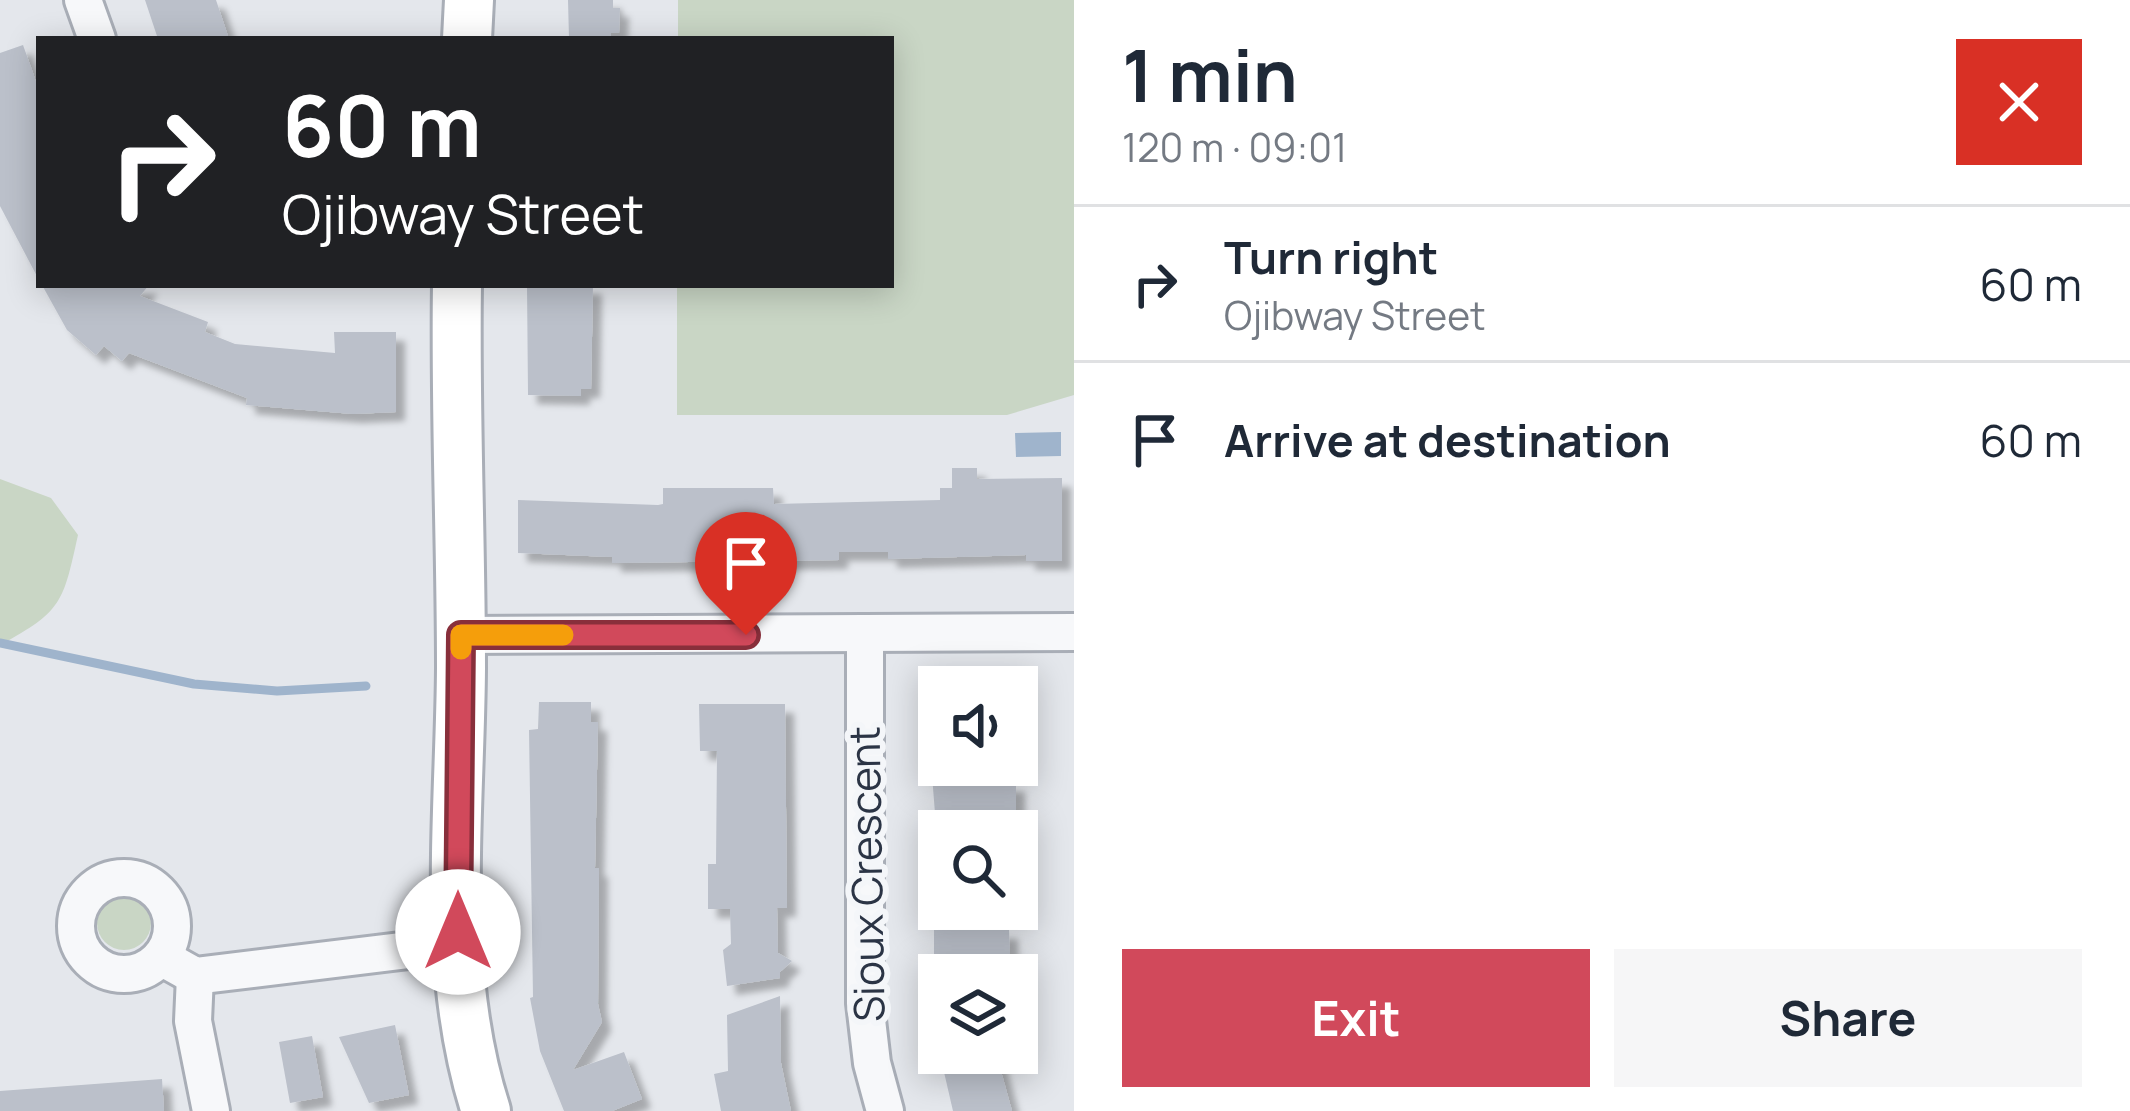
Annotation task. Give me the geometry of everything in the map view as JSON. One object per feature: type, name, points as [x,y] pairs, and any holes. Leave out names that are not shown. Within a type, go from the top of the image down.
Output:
[{"type":"main road","points":[[467,36],[469,0]]},
{"type":"main road","points":[[457,288],[458,944],[467,1038],[486,1111]]},
{"type":"street","points":[[83,0],[96,36]]},
{"type":"street","points":[[461,635],[1074,632]]},
{"type":"street","name":"Sioux Crescent","points":[[865,635],[865,1003],[872,1064],[885,1111]]},
{"type":"street","points":[[161,958],[195,976],[458,944]]},
{"type":"street","points":[[195,976],[193,1021],[211,1111]]},
{"type":"green space","points":[[678,0],[1074,0],[1074,395],[1007,415],[677,415],[677,288],[894,288],[894,36],[678,36]]},
{"type":"green space","points":[[0,479],[51,498],[78,535],[57,602],[37,623],[0,645]]},
{"type":"green space","points":[[124,896],[143,904],[151,923],[143,942],[124,950],[105,942],[97,923],[105,904]]},
{"type":"water","points":[[1061,432],[1061,456],[1016,457],[1015,433]]},
{"type":"building","points":[[145,0],[216,0],[228,36],[157,36]]},
{"type":"building","points":[[568,0],[613,0],[613,8],[620,8],[619,33],[569,36]]},
{"type":"building","points":[[23,45],[36,82],[36,274],[0,206],[0,53]]},
{"type":"building","points":[[44,288],[147,288],[140,296],[208,322],[205,332],[235,344],[335,353],[334,332],[396,332],[396,412],[353,414],[246,405],[247,398],[129,353],[122,361],[104,346],[96,355],[67,330]]},
{"type":"building","points":[[527,288],[593,288],[591,389],[581,389],[581,396],[528,395]]},
{"type":"building","points":[[952,468],[977,468],[977,479],[1062,478],[1062,561],[1026,561],[1026,555],[888,559],[888,552],[839,552],[839,560],[612,563],[612,557],[518,553],[518,500],[658,505],[663,504],[663,488],[773,488],[774,504],[940,500],[940,488],[952,488]]},
{"type":"building","points":[[539,702],[591,702],[591,722],[598,722],[595,868],[599,868],[598,1004],[602,1022],[573,1070],[624,1052],[642,1099],[612,1111],[564,1111],[540,1051],[530,998],[529,730],[538,729]]},
{"type":"building","points":[[699,704],[785,704],[787,908],[777,908],[778,953],[792,961],[780,978],[727,986],[723,950],[731,944],[730,909],[708,909],[708,864],[716,864],[717,751],[700,751]]},
{"type":"building","points":[[933,786],[1016,786],[1016,810],[935,810]]},
{"type":"building","points":[[934,930],[1009,930],[1010,954],[934,954]]},
{"type":"building","points":[[780,996],[781,1063],[791,1111],[721,1111],[714,1074],[728,1071],[727,1015]]},
{"type":"building","points":[[395,1025],[409,1095],[369,1103],[339,1037]]},
{"type":"building","points":[[312,1036],[323,1097],[290,1103],[279,1042]]},
{"type":"building","points":[[944,1074],[1002,1074],[1012,1111],[953,1111]]},
{"type":"building","points":[[162,1079],[164,1111],[0,1111],[0,1091]]},
{"type":"waterway","points":[[0,643],[194,684],[277,691],[366,686]]},
{"type":"slow traffic","points":[[461,649],[461,635],[563,635]]},
{"type":"route","points":[[458,932],[461,635],[746,635]]}]
